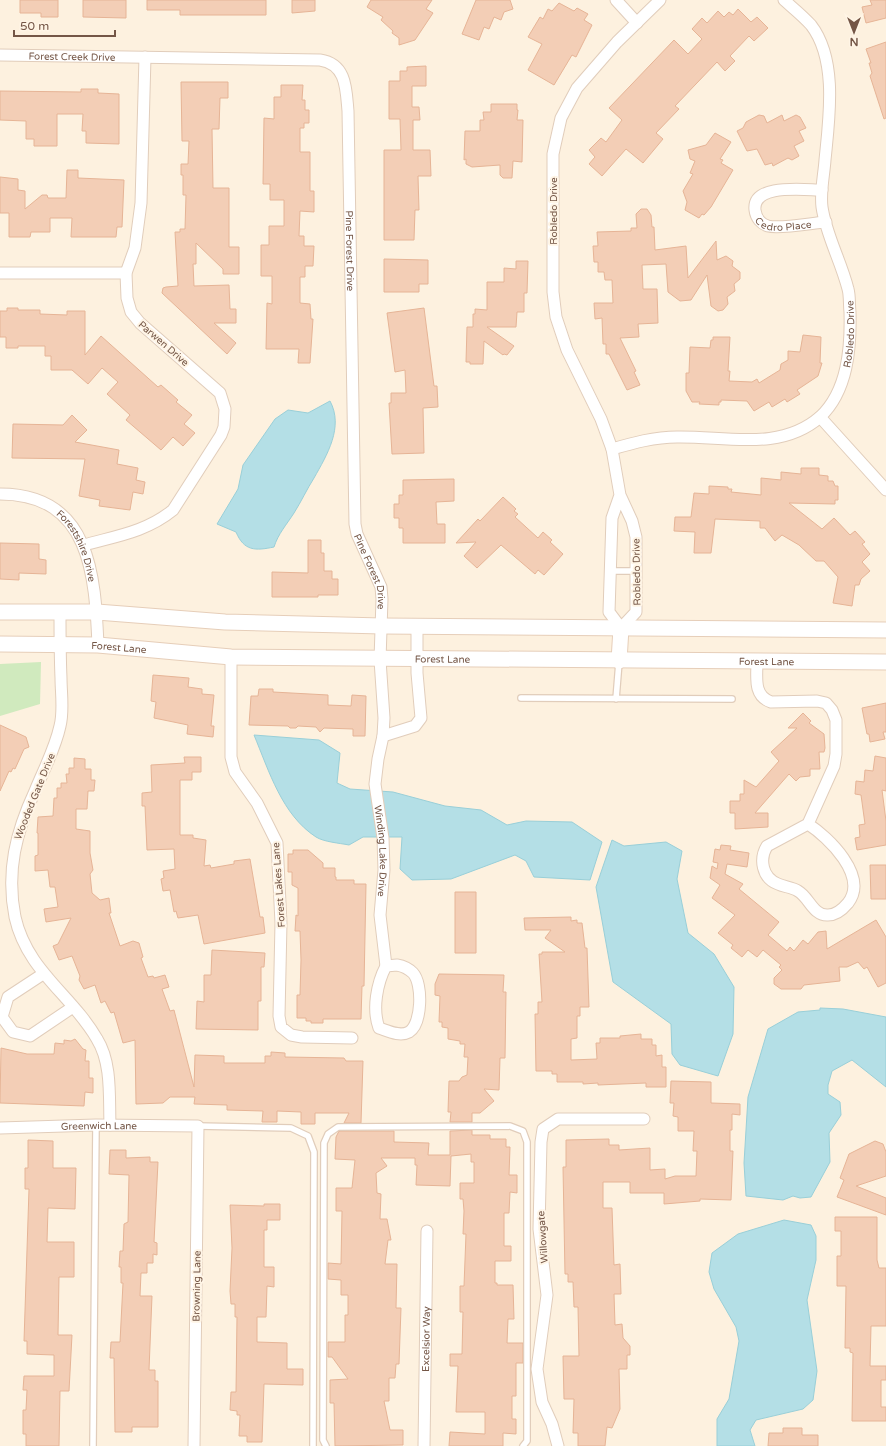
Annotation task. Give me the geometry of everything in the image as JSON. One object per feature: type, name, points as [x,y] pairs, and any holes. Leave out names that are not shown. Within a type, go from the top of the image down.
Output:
[{"type":"main road","points":[[0,612],[97,612],[226,622],[417,627],[886,630]]},
{"type":"main road","points":[[619,661],[621,628]]},
{"type":"main road","name":"Forest Lane","points":[[0,644],[98,645],[231,657],[380,660],[886,662]]},
{"type":"street","points":[[616,0],[637,23]]},
{"type":"street","name":"Robledo Drive","points":[[620,495],[612,518],[609,612],[621,628],[636,612],[636,537],[620,495],[612,449],[590,394],[562,339],[556,317],[553,292],[553,154],[561,118],[577,88],[617,42],[660,0]]},
{"type":"street","name":"Robledo Drive","points":[[612,449],[637,442],[676,437],[757,441],[776,438],[804,428],[820,417],[829,407],[838,391],[846,366],[850,328],[849,290],[826,222],[822,205],[822,190],[829,119],[829,80],[820,42],[812,26],[784,0]]},
{"type":"street","name":"Forest Creek Drive","points":[[0,55],[145,57]]},
{"type":"street","name":"Parwen Drive","points":[[84,545],[145,529],[172,510],[221,435],[226,418],[223,401],[214,387],[140,323],[131,312],[127,298],[126,273],[135,248],[141,203],[145,57]]},
{"type":"street","name":"Pine Forest Drive","points":[[145,57],[320,60],[328,61],[337,66],[343,75],[348,111],[355,524],[357,534],[381,587],[382,626]]},
{"type":"street","name":"Cedro Place","points":[[822,190],[769,191],[759,197],[755,208],[755,214],[762,223],[772,226],[826,222]]},
{"type":"street","points":[[0,273],[126,273]]},
{"type":"street","points":[[820,417],[886,490]]},
{"type":"street","name":"Forestshire Drive","points":[[0,494],[11,494],[37,500],[55,508],[70,522],[84,545],[87,553],[97,612],[98,645]]},
{"type":"street","name":"Wooded Gate Drive","points":[[60,611],[59,645],[61,724],[50,760],[35,791],[15,841],[11,880],[16,918],[28,949],[43,974],[73,1007],[98,1040],[106,1062],[110,1125]]},
{"type":"street","name":"Winding Lake Drive","points":[[382,626],[380,660],[384,699],[383,736],[378,758],[376,784],[383,838],[384,870],[380,915],[386,966],[380,983],[376,1004],[376,1021],[379,1028],[397,1034],[409,1032],[416,1025],[418,1015],[420,991],[417,981],[414,974],[405,967],[397,965],[386,966]]},
{"type":"street","points":[[383,736],[415,726],[421,718],[416,660],[417,627]]},
{"type":"street","name":"Forest Lakes Lane","points":[[231,657],[231,757],[235,772],[257,803],[276,844],[281,923],[279,1016],[281,1027],[290,1035],[302,1037],[352,1038]]},
{"type":"street","points":[[757,661],[757,687],[760,695],[765,700],[771,702],[817,701],[826,703],[832,710],[836,720],[836,754],[834,766],[808,824],[767,846],[764,852],[763,867],[768,877],[777,884],[799,891],[818,912],[826,915],[833,914],[843,909],[851,900],[854,887],[853,876],[846,863],[823,834],[808,824]]},
{"type":"street","points":[[43,974],[8,997],[2,1017],[14,1032],[30,1036],[73,1007]]},
{"type":"street","name":"Willowgate","points":[[558,1446],[552,1424],[542,1402],[537,1369],[547,1295],[539,1229],[541,1142],[543,1129],[558,1119],[644,1119]]},
{"type":"street","name":"Greenwich Lane","points":[[0,1128],[96,1125],[198,1126]]},
{"type":"street","name":"Browning Lane","points":[[194,1446],[198,1126]]},
{"type":"street","name":"Excelsior Way","points":[[424,1446],[428,1231]]},
{"type":"lane","points":[[610,571],[636,571]]},
{"type":"lane","points":[[616,699],[619,661]]},
{"type":"lane","points":[[520,698],[732,699]]},
{"type":"lane","points":[[93,1446],[96,1125]]},
{"type":"lane","points":[[198,1126],[292,1128],[308,1136],[314,1152],[313,1446]]},
{"type":"lane","points":[[326,1446],[323,1440],[324,1143],[328,1134],[338,1127],[510,1126],[523,1131],[527,1142],[527,1441],[524,1446]]},
{"type":"green space","points":[[41,662],[40,704],[0,716],[0,664]]},
{"type":"water","points":[[330,401],[334,411],[335,421],[335,431],[332,441],[324,460],[294,513],[280,533],[274,547],[256,549],[247,546],[239,538],[236,532],[217,524],[238,489],[243,465],[275,419],[288,410],[308,413]]},
{"type":"water","points":[[254,735],[319,740],[340,753],[337,783],[350,789],[393,792],[445,806],[481,810],[507,825],[526,821],[572,822],[602,842],[590,880],[534,877],[526,861],[515,855],[451,879],[412,880],[400,869],[402,837],[363,837],[349,845],[319,839],[304,828],[285,805],[271,777]]},
{"type":"water","points":[[612,840],[624,846],[666,842],[682,851],[677,879],[688,933],[714,954],[734,987],[733,1034],[718,1076],[680,1065],[672,1054],[671,1024],[613,982],[596,887]]},
{"type":"water","points":[[820,1008],[843,1009],[886,1017],[886,1087],[852,1060],[832,1071],[828,1085],[828,1094],[840,1102],[841,1115],[829,1133],[830,1162],[811,1197],[800,1198],[793,1196],[783,1200],[746,1196],[744,1163],[748,1097],[768,1029],[798,1012],[820,1010]]},
{"type":"water","points":[[784,1220],[811,1225],[816,1236],[816,1260],[807,1300],[817,1371],[813,1400],[803,1409],[756,1420],[750,1430],[755,1446],[717,1446],[717,1419],[729,1399],[739,1341],[736,1327],[714,1289],[709,1272],[712,1253],[738,1234]]},
{"type":"building","points":[[20,0],[58,0],[58,17],[41,17],[41,13],[20,13]]},
{"type":"building","points":[[83,0],[126,0],[126,18],[83,17]]},
{"type":"building","points":[[147,0],[266,0],[266,15],[180,15],[180,10],[147,10]]},
{"type":"building","points":[[292,0],[315,0],[315,11],[292,13]]},
{"type":"building","points":[[371,0],[432,0],[426,9],[433,13],[415,40],[399,45],[399,38],[392,33],[393,31],[381,20],[383,17],[367,7]]},
{"type":"building","points":[[476,0],[510,0],[513,9],[504,12],[501,20],[494,17],[489,29],[484,27],[479,40],[462,34]]},
{"type":"building","points":[[870,0],[886,0],[886,18],[866,23],[862,7],[872,5]]},
{"type":"building","points":[[559,3],[574,11],[577,8],[588,14],[584,20],[592,25],[576,57],[572,55],[554,85],[528,70],[542,44],[528,37],[540,17],[543,19],[548,9],[552,11]]},
{"type":"building","points":[[738,9],[751,22],[757,17],[768,28],[754,41],[749,36],[730,56],[735,61],[725,71],[717,62],[675,106],[679,109],[656,133],[663,139],[643,163],[626,149],[602,176],[589,164],[595,157],[589,150],[601,138],[606,142],[622,120],[609,108],[674,40],[688,54],[702,39],[692,29],[702,18],[707,23],[718,11],[724,17],[729,12],[733,15]]},
{"type":"building","points":[[886,42],[886,118],[884,119],[870,76],[872,73],[869,63],[871,63],[866,49]]},
{"type":"building","points":[[426,66],[426,86],[412,86],[412,107],[419,107],[420,120],[413,120],[413,150],[430,150],[431,176],[418,176],[419,210],[415,210],[414,240],[384,240],[384,150],[401,150],[400,119],[389,119],[389,81],[400,81],[400,71],[407,71],[407,67]]},
{"type":"building","points":[[181,82],[228,82],[228,98],[220,98],[219,129],[212,129],[213,188],[229,188],[229,247],[239,247],[239,274],[223,274],[223,269],[196,243],[196,264],[193,264],[194,286],[229,285],[230,309],[236,309],[236,323],[214,323],[236,343],[227,354],[162,293],[163,288],[178,286],[175,232],[180,232],[180,229],[185,229],[186,195],[183,195],[183,175],[181,175],[181,164],[188,164],[189,141],[182,141]]},
{"type":"building","points":[[281,85],[303,85],[302,100],[305,100],[305,110],[309,110],[309,123],[304,123],[304,128],[300,128],[300,152],[310,152],[310,191],[314,191],[314,212],[300,211],[299,236],[304,236],[304,246],[314,246],[313,266],[305,266],[305,277],[300,277],[300,303],[310,304],[311,319],[313,319],[310,363],[298,363],[299,349],[266,349],[267,303],[272,304],[272,276],[261,276],[261,245],[269,245],[269,226],[284,226],[284,200],[270,200],[270,184],[263,184],[264,118],[274,119],[274,97],[281,97]]},
{"type":"building","points":[[81,89],[98,89],[98,93],[119,94],[119,144],[86,143],[86,131],[82,131],[83,114],[57,114],[57,146],[34,146],[34,139],[26,139],[26,121],[0,120],[0,91],[81,92]]},
{"type":"building","points":[[491,104],[517,104],[517,120],[523,120],[522,162],[513,161],[512,178],[503,178],[500,175],[500,165],[472,167],[466,164],[466,159],[464,160],[465,131],[480,131],[480,120],[484,120],[483,112],[491,112]]},
{"type":"building","points":[[759,115],[764,116],[767,123],[782,115],[784,121],[796,115],[800,117],[806,128],[799,131],[804,141],[794,146],[799,156],[792,160],[788,158],[773,166],[772,163],[765,165],[757,149],[747,151],[737,131],[743,128],[746,122]]},
{"type":"building","points":[[715,133],[731,142],[720,159],[723,160],[721,163],[733,170],[711,207],[699,218],[685,210],[687,202],[683,191],[693,174],[690,173],[695,161],[690,159],[688,150],[706,145]]},
{"type":"building","points":[[67,170],[78,170],[78,178],[124,180],[122,227],[117,227],[116,237],[71,237],[72,218],[50,218],[50,232],[31,232],[30,237],[9,237],[9,213],[0,213],[0,177],[18,179],[18,190],[25,191],[25,209],[42,195],[47,195],[48,198],[66,198]]},
{"type":"building","points":[[641,209],[647,209],[651,215],[652,227],[654,227],[655,250],[686,246],[688,278],[716,241],[717,260],[726,256],[733,261],[732,266],[740,272],[740,279],[734,284],[735,291],[727,297],[728,304],[723,310],[718,311],[711,306],[707,275],[691,300],[680,301],[668,292],[666,264],[642,265],[643,289],[657,289],[658,323],[638,324],[639,337],[620,338],[636,371],[634,372],[640,385],[627,390],[609,354],[606,354],[606,344],[603,344],[602,318],[595,319],[594,303],[613,303],[612,280],[605,280],[604,272],[598,272],[598,262],[594,262],[593,246],[598,246],[597,232],[631,231],[631,228],[637,228],[636,214]]},
{"type":"building","points":[[384,259],[428,260],[428,284],[419,284],[419,292],[384,292]]},
{"type":"building","points":[[516,261],[528,261],[527,293],[524,293],[524,312],[517,312],[516,327],[487,327],[514,346],[507,355],[503,355],[484,341],[483,364],[470,364],[470,362],[466,362],[467,327],[473,327],[473,314],[475,314],[475,309],[487,310],[487,282],[504,282],[504,268],[516,269]]},
{"type":"building","points":[[7,308],[18,308],[18,310],[40,310],[40,314],[67,315],[67,311],[85,311],[85,355],[101,336],[158,387],[161,385],[178,400],[176,402],[192,415],[184,424],[195,433],[183,446],[173,437],[161,450],[126,420],[130,415],[107,394],[118,382],[102,368],[88,384],[72,370],[51,370],[51,356],[45,356],[45,346],[18,346],[18,348],[6,348],[6,337],[0,337],[0,311],[7,311]]},
{"type":"building","points":[[424,308],[434,386],[437,386],[438,407],[423,408],[424,453],[392,454],[389,403],[391,403],[391,393],[406,393],[405,370],[395,372],[387,313]]},
{"type":"building","points":[[803,335],[821,337],[820,363],[822,363],[818,376],[797,390],[800,394],[787,402],[785,399],[772,407],[769,402],[754,411],[747,401],[721,400],[719,405],[699,404],[700,402],[692,402],[686,391],[686,373],[689,373],[690,347],[710,348],[713,337],[730,337],[728,371],[730,371],[729,381],[752,382],[757,379],[759,383],[780,370],[781,364],[788,360],[788,351],[800,352]]},
{"type":"building","points":[[72,415],[87,430],[75,442],[119,450],[117,464],[138,468],[136,480],[145,482],[143,494],[133,492],[130,510],[99,506],[100,500],[79,496],[85,459],[12,458],[13,424],[63,425]]},
{"type":"building","points":[[801,468],[819,468],[819,475],[828,476],[828,481],[833,481],[835,486],[838,486],[838,500],[835,500],[835,504],[789,503],[822,529],[834,518],[850,535],[855,531],[865,542],[862,544],[870,554],[862,562],[870,571],[861,579],[859,585],[855,585],[852,606],[833,603],[838,577],[824,561],[816,561],[799,545],[782,535],[775,541],[765,528],[760,528],[760,521],[715,519],[711,553],[694,553],[695,532],[674,531],[675,517],[691,517],[694,493],[709,494],[709,486],[728,487],[728,489],[732,489],[731,492],[761,495],[761,478],[781,480],[781,472],[801,474]]},
{"type":"building","points":[[454,479],[454,501],[436,502],[437,524],[445,524],[445,543],[403,543],[403,528],[399,528],[399,518],[394,518],[394,504],[399,504],[399,495],[403,495],[403,480]]},
{"type":"building","points":[[503,497],[516,509],[514,511],[518,514],[515,517],[538,538],[543,532],[552,540],[550,542],[563,554],[544,575],[538,570],[535,574],[501,545],[477,568],[464,556],[476,542],[456,543],[478,519],[480,521]]},
{"type":"building","points":[[308,540],[321,540],[321,553],[324,553],[324,571],[332,571],[332,579],[338,579],[338,595],[318,595],[318,597],[272,597],[272,572],[308,573]]},
{"type":"building","points":[[0,543],[39,544],[39,559],[46,560],[46,574],[19,573],[19,580],[0,579]]},
{"type":"building","points":[[153,675],[189,678],[188,687],[202,689],[202,694],[214,695],[211,726],[214,726],[213,737],[187,734],[188,725],[154,718],[156,702],[151,701]]},
{"type":"building","points":[[259,689],[273,689],[273,692],[328,695],[328,705],[351,706],[352,695],[366,696],[365,736],[353,736],[353,729],[324,728],[320,732],[316,727],[298,726],[296,728],[290,728],[288,726],[249,725],[251,696],[258,696]]},
{"type":"building","points":[[886,703],[886,732],[883,732],[885,739],[870,742],[862,708]]},
{"type":"building","points":[[803,713],[811,721],[809,723],[824,734],[824,752],[819,752],[820,769],[810,769],[810,776],[800,777],[796,781],[789,774],[755,813],[768,813],[768,827],[735,829],[735,813],[730,813],[730,801],[740,801],[740,794],[744,794],[744,780],[756,787],[779,761],[771,752],[797,728],[788,728]]},
{"type":"building","points":[[0,725],[26,737],[29,747],[24,749],[15,769],[13,768],[11,772],[9,771],[0,791]]},
{"type":"building","points":[[875,756],[886,758],[886,791],[882,790],[886,821],[886,845],[857,850],[855,838],[860,837],[859,825],[865,824],[861,795],[855,794],[856,781],[864,782],[865,770],[873,771]]},
{"type":"building","points":[[184,757],[201,757],[201,772],[192,772],[192,780],[180,780],[180,835],[193,835],[193,838],[206,840],[204,866],[210,865],[211,868],[234,864],[234,861],[250,859],[260,917],[263,917],[265,933],[204,944],[198,915],[178,918],[176,911],[174,912],[170,890],[163,891],[161,879],[164,878],[163,871],[175,869],[174,849],[147,850],[145,806],[142,806],[142,793],[152,792],[151,765],[185,763]]},
{"type":"building","points":[[74,758],[85,759],[85,769],[91,769],[91,780],[95,780],[94,791],[88,791],[87,809],[76,809],[76,829],[90,831],[90,853],[93,870],[90,874],[92,893],[100,900],[109,898],[111,913],[109,913],[120,946],[133,941],[139,943],[143,957],[141,958],[148,977],[153,976],[154,978],[165,975],[169,987],[162,989],[170,1011],[174,1010],[194,1087],[195,1055],[224,1056],[224,1063],[265,1063],[265,1056],[271,1056],[271,1052],[285,1053],[285,1057],[344,1058],[346,1061],[363,1061],[361,1123],[344,1123],[349,1113],[315,1113],[315,1124],[301,1124],[301,1112],[277,1111],[277,1122],[262,1122],[263,1111],[227,1110],[227,1105],[194,1104],[195,1097],[170,1097],[163,1103],[136,1104],[135,1040],[123,1043],[114,1012],[111,1013],[105,1001],[101,1003],[95,985],[84,989],[79,980],[80,976],[72,956],[59,960],[53,946],[58,944],[71,918],[46,922],[44,909],[58,907],[55,887],[50,887],[48,870],[35,871],[35,856],[38,855],[38,817],[53,816],[54,798],[57,798],[57,788],[61,788],[61,783],[67,783],[66,774],[69,774],[69,768],[74,768]]},
{"type":"building","points":[[721,845],[731,846],[730,850],[749,853],[747,867],[727,864],[725,874],[743,884],[739,889],[779,922],[768,935],[787,951],[790,947],[794,951],[803,940],[808,944],[818,932],[826,931],[827,949],[876,920],[886,937],[886,983],[878,987],[867,967],[864,969],[858,962],[847,967],[839,967],[840,981],[804,985],[801,989],[781,989],[774,984],[774,978],[782,970],[779,967],[781,965],[763,950],[757,957],[748,950],[742,957],[731,948],[733,945],[718,933],[735,915],[712,898],[720,885],[710,878],[712,866],[717,869],[718,863],[713,862],[715,849],[720,850]]},
{"type":"building","points":[[293,850],[308,850],[323,863],[323,868],[335,868],[336,880],[354,880],[354,884],[366,884],[364,986],[362,986],[361,1019],[323,1019],[323,1023],[311,1023],[311,1021],[306,1021],[306,1018],[297,1018],[297,995],[300,995],[301,960],[300,931],[295,931],[296,915],[298,916],[298,888],[292,885],[292,872],[288,872],[288,854],[293,854]]},
{"type":"building","points":[[870,865],[886,865],[886,899],[871,899]]},
{"type":"building","points":[[455,892],[476,892],[476,953],[455,953]]},
{"type":"building","points":[[571,917],[571,921],[577,920],[577,923],[582,923],[585,948],[587,948],[589,1007],[580,1007],[580,1016],[577,1016],[577,1038],[571,1039],[571,1060],[597,1059],[596,1043],[600,1043],[600,1038],[620,1038],[620,1036],[641,1034],[641,1039],[652,1039],[652,1045],[656,1045],[656,1056],[662,1055],[662,1067],[666,1067],[666,1087],[646,1087],[646,1083],[598,1085],[598,1083],[583,1084],[583,1082],[557,1082],[557,1074],[552,1074],[552,1071],[536,1071],[535,1014],[538,1014],[538,1002],[542,1002],[539,954],[542,954],[542,952],[565,952],[545,938],[551,930],[525,930],[524,918]]},
{"type":"building","points":[[212,950],[265,953],[264,967],[261,967],[261,1001],[258,1001],[258,1030],[196,1029],[197,1001],[204,1002],[204,975],[211,975]]},
{"type":"building","points":[[439,974],[504,975],[503,992],[506,992],[505,1058],[500,1058],[499,1090],[484,1089],[494,1101],[480,1113],[472,1113],[472,1122],[450,1122],[451,1112],[448,1112],[449,1081],[459,1081],[462,1077],[467,1075],[468,1057],[464,1057],[465,1044],[460,1044],[460,1041],[448,1039],[448,1028],[442,1027],[442,1022],[439,1022],[440,996],[435,995],[435,984]]},
{"type":"building","points":[[75,1039],[83,1049],[86,1050],[85,1061],[89,1061],[89,1078],[93,1078],[93,1093],[85,1092],[84,1106],[0,1103],[1,1048],[27,1054],[54,1054],[55,1043],[64,1044],[64,1040],[71,1041]]},
{"type":"building","points":[[671,1081],[711,1082],[711,1103],[740,1104],[740,1115],[732,1114],[732,1130],[730,1130],[730,1151],[733,1151],[731,1200],[700,1199],[700,1201],[664,1204],[664,1193],[630,1193],[630,1182],[603,1182],[603,1208],[612,1208],[614,1265],[620,1264],[621,1294],[614,1294],[615,1325],[622,1324],[623,1338],[630,1346],[630,1355],[627,1355],[627,1369],[619,1369],[620,1409],[612,1428],[607,1427],[605,1446],[578,1446],[578,1433],[573,1433],[574,1399],[564,1399],[563,1356],[579,1356],[578,1307],[574,1307],[573,1282],[568,1282],[568,1274],[565,1274],[563,1167],[566,1167],[566,1140],[609,1139],[609,1145],[619,1145],[619,1150],[650,1148],[650,1170],[665,1169],[665,1179],[675,1176],[696,1176],[697,1151],[693,1151],[694,1131],[678,1131],[678,1117],[673,1116],[674,1103],[670,1103]]},
{"type":"building","points":[[472,1130],[472,1135],[490,1135],[490,1139],[506,1139],[506,1147],[510,1147],[509,1175],[517,1175],[517,1193],[510,1192],[509,1213],[504,1213],[504,1246],[511,1246],[511,1261],[495,1261],[495,1283],[497,1283],[497,1285],[513,1285],[514,1319],[508,1319],[507,1343],[523,1343],[523,1363],[516,1363],[516,1396],[512,1396],[512,1419],[516,1419],[516,1434],[503,1433],[503,1446],[449,1446],[450,1432],[485,1434],[485,1412],[456,1412],[458,1366],[450,1366],[450,1354],[462,1354],[463,1312],[460,1312],[460,1286],[464,1286],[466,1234],[463,1234],[464,1211],[463,1199],[460,1199],[460,1183],[474,1183],[474,1162],[471,1162],[471,1154],[451,1156],[450,1186],[416,1185],[417,1165],[415,1165],[415,1158],[381,1158],[387,1166],[376,1173],[377,1193],[381,1194],[380,1219],[387,1219],[391,1240],[388,1240],[385,1264],[397,1264],[396,1308],[401,1308],[399,1364],[396,1364],[395,1378],[389,1378],[389,1401],[384,1401],[390,1430],[403,1430],[403,1445],[335,1446],[334,1403],[330,1403],[330,1380],[348,1379],[332,1357],[328,1357],[328,1342],[345,1342],[345,1315],[348,1315],[348,1295],[341,1295],[341,1280],[328,1279],[328,1263],[341,1264],[342,1211],[336,1211],[336,1188],[352,1188],[355,1160],[335,1159],[336,1137],[339,1131],[394,1131],[394,1142],[429,1143],[428,1155],[450,1155],[450,1131]]},
{"type":"building","points":[[28,1140],[53,1141],[53,1168],[76,1168],[75,1209],[48,1208],[47,1242],[74,1242],[74,1277],[59,1277],[58,1335],[72,1335],[69,1391],[60,1391],[59,1446],[26,1446],[26,1434],[23,1434],[23,1410],[26,1410],[27,1390],[23,1390],[24,1376],[54,1376],[54,1355],[27,1354],[27,1341],[24,1341],[29,1189],[25,1189],[25,1168],[28,1168]]},
{"type":"building","points":[[875,1141],[883,1144],[886,1152],[886,1176],[856,1186],[886,1198],[886,1215],[837,1197],[844,1180],[840,1178],[849,1154]]},
{"type":"building","points":[[110,1150],[126,1150],[126,1158],[150,1157],[150,1162],[158,1162],[154,1242],[157,1243],[157,1255],[153,1254],[153,1263],[147,1263],[147,1273],[141,1273],[140,1296],[152,1296],[149,1370],[155,1370],[155,1381],[158,1381],[158,1427],[132,1427],[132,1432],[115,1432],[114,1358],[110,1358],[111,1342],[120,1342],[123,1283],[121,1283],[121,1267],[119,1267],[120,1251],[123,1251],[124,1224],[128,1222],[129,1175],[109,1174]]},
{"type":"building","points":[[264,1204],[280,1204],[280,1220],[267,1220],[267,1230],[264,1230],[264,1267],[274,1267],[274,1287],[267,1286],[266,1317],[257,1317],[257,1342],[287,1343],[287,1369],[303,1369],[303,1385],[264,1384],[262,1442],[247,1442],[247,1436],[239,1436],[240,1415],[237,1415],[237,1411],[230,1410],[231,1392],[236,1392],[237,1317],[235,1317],[235,1304],[231,1304],[230,1291],[232,1248],[230,1205],[264,1206]]},
{"type":"building","points":[[835,1217],[877,1217],[877,1260],[879,1268],[886,1268],[886,1326],[871,1326],[870,1366],[886,1366],[886,1380],[881,1380],[881,1407],[886,1407],[886,1421],[852,1421],[853,1353],[850,1352],[850,1348],[845,1348],[846,1286],[837,1286],[837,1256],[841,1256],[841,1231],[835,1231]]},
{"type":"building","points":[[783,1428],[802,1428],[802,1435],[818,1435],[818,1446],[768,1446],[769,1433],[783,1433]]}]
